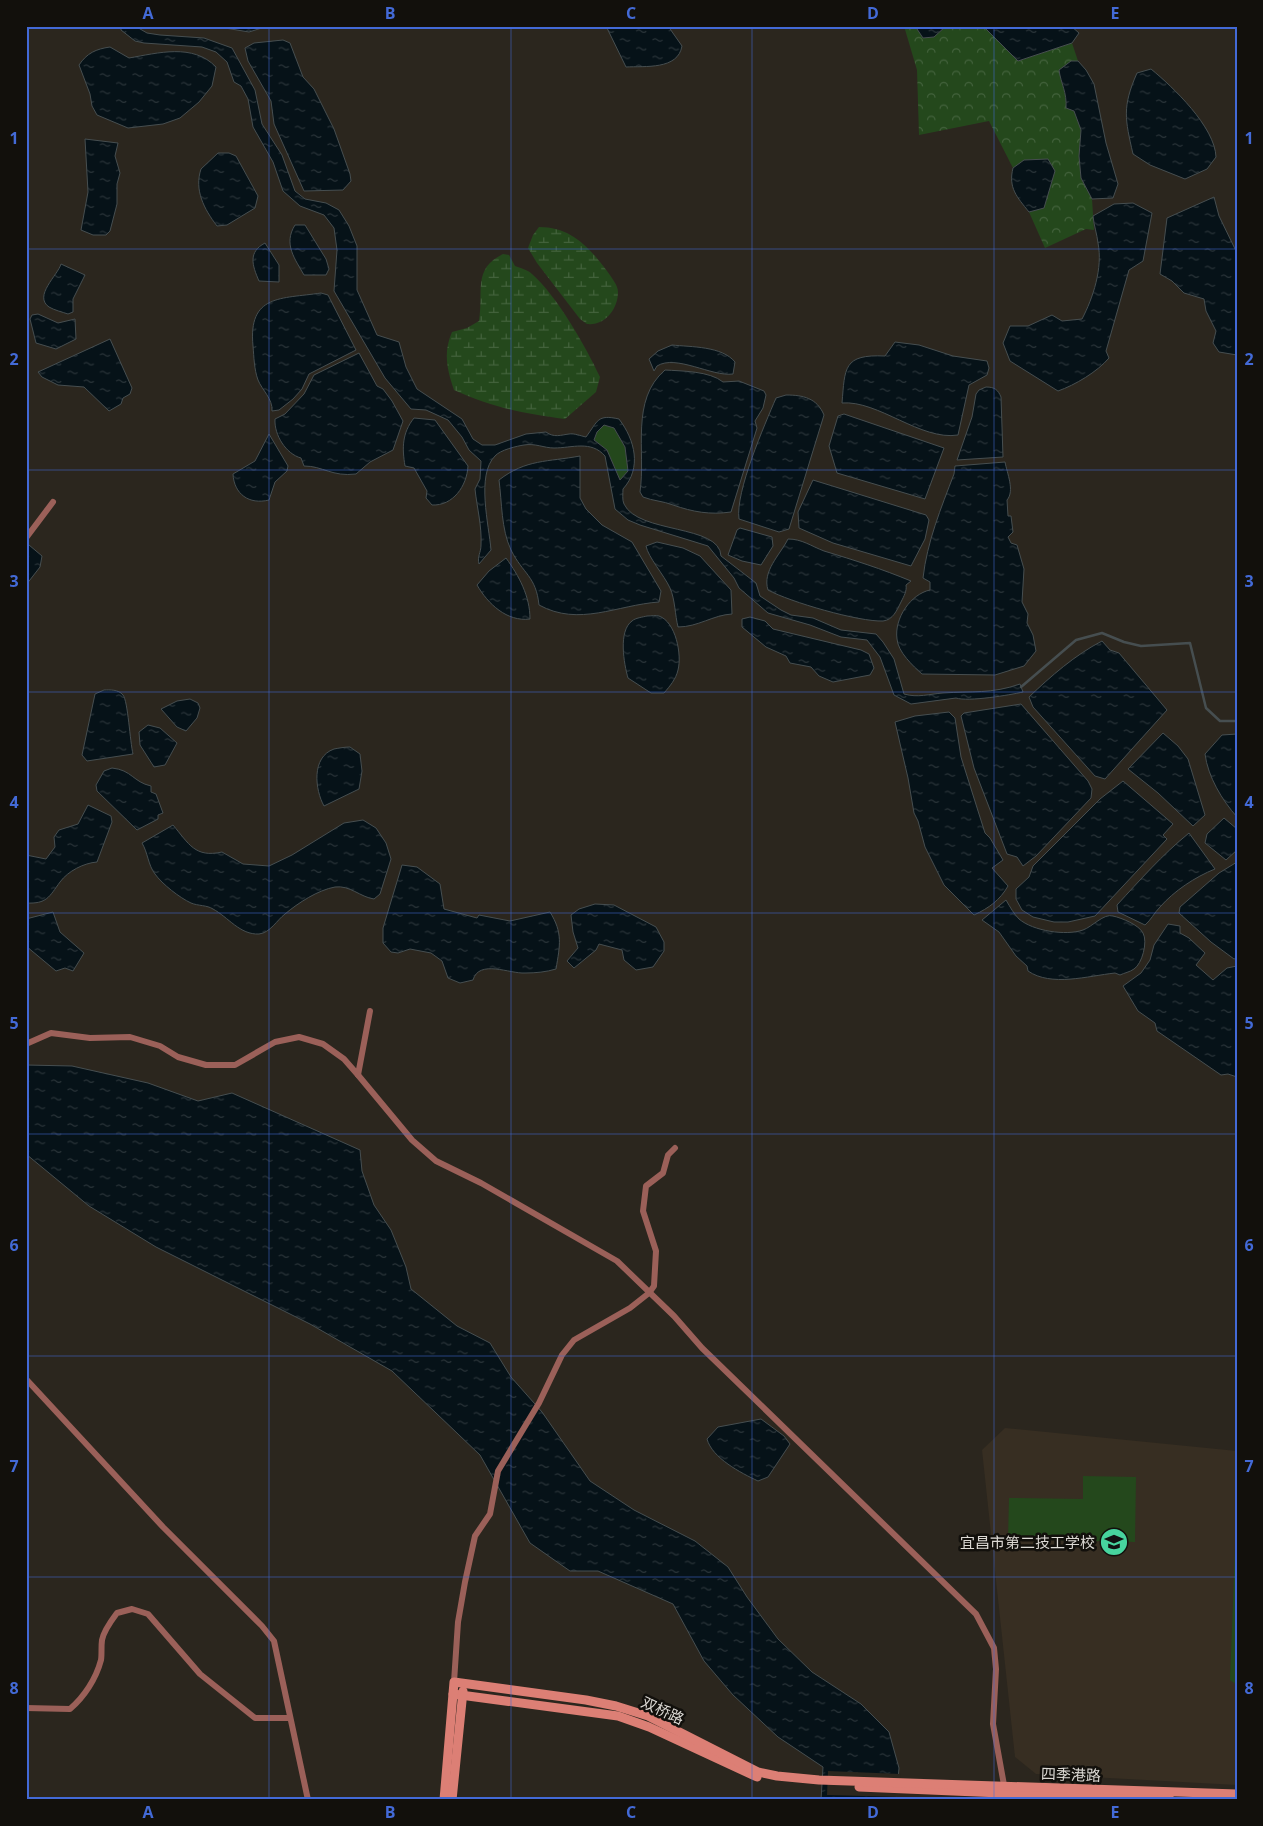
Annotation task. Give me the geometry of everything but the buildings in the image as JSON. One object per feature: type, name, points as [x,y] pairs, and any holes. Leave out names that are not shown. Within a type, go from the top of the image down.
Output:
[{"type":"street","points":[[26,538],[53,502]]},
{"type":"street","points":[[358,1075],[370,1010]]},
{"type":"street","points":[[26,1044],[51,1033],[90,1038],[130,1037],[160,1046],[178,1057],[206,1065],[235,1065],[275,1042],[299,1037],[323,1044],[344,1059],[412,1140],[436,1161],[541,1216],[616,1261],[674,1316],[709,1355],[976,1614],[994,1648],[996,1670],[993,1724],[1004,1785]]},
{"type":"street","points":[[444,1800],[458,1622],[475,1536],[490,1514],[498,1471],[539,1403],[562,1355],[574,1340],[630,1308],[650,1293],[654,1286],[656,1252],[643,1211],[646,1186],[663,1173],[668,1155],[676,1148]]},
{"type":"street","points":[[26,1379],[163,1527],[262,1626],[274,1641],[308,1800]]},
{"type":"street","points":[[26,1708],[70,1709],[80,1700],[93,1679],[101,1659],[102,1640],[108,1626],[117,1612],[132,1609],[148,1614],[200,1674],[242,1710],[255,1718],[289,1718]]},
{"type":"street","name":"双桥路","points":[[454,1682],[560,1696],[616,1706],[648,1716],[758,1772],[842,1783]]},
{"type":"street","points":[[452,1800],[464,1683]]},
{"type":"street","points":[[453,1694],[618,1716],[649,1727],[760,1778],[796,1784],[904,1785],[1172,1800]]},
{"type":"street","name":"四季港路","points":[[904,1785],[1004,1785],[1237,1794]]},
{"type":"shaded area","name":"宜昌市第二技工学校","points":[[1005,1428],[1237,1451],[1237,1785],[1036,1774],[1015,1757],[982,1450]]},
{"type":"green space","points":[[904,26],[915,26],[923,38],[934,37],[946,26],[983,26],[1018,61],[1072,43],[1078,61],[1071,61],[1061,81],[1067,94],[1066,108],[1074,111],[1081,130],[1079,156],[1081,178],[1092,199],[1094,230],[1086,229],[1045,248],[1029,212],[1044,207],[1024,160],[1013,168],[989,121],[919,135],[917,70]]},
{"type":"green space","points":[[539,227],[561,230],[578,240],[607,271],[616,284],[618,292],[616,304],[605,319],[594,324],[587,324],[580,319],[537,263],[528,248],[533,235]]},
{"type":"green space","points":[[503,254],[509,255],[515,266],[532,274],[551,295],[579,337],[600,377],[596,392],[565,419],[508,409],[454,390],[447,361],[449,340],[452,332],[467,328],[479,321],[483,274],[493,260]]},
{"type":"green space","points":[[604,425],[614,428],[625,447],[628,472],[620,480],[607,450],[594,440],[597,432]]},
{"type":"green space","points":[[1083,1476],[1136,1477],[1135,1542],[1008,1539],[1009,1498],[1083,1499]]},
{"type":"green space","points":[[1237,1496],[1237,1685],[1230,1680]]},
{"type":"water","points":[[121,26],[135,26],[147,33],[204,38],[232,48],[255,90],[262,124],[282,155],[295,191],[305,199],[326,203],[339,210],[349,226],[357,246],[357,290],[377,335],[399,342],[406,367],[417,389],[462,419],[473,439],[482,445],[495,445],[526,434],[546,432],[555,436],[575,434],[586,437],[602,418],[619,419],[629,436],[634,454],[633,472],[623,489],[624,504],[632,514],[661,525],[694,533],[707,539],[717,546],[721,556],[756,583],[760,596],[791,615],[813,618],[841,630],[876,634],[894,659],[904,694],[919,696],[991,691],[1020,684],[1023,692],[989,698],[956,698],[911,704],[894,695],[880,657],[867,640],[841,637],[810,625],[768,613],[739,588],[734,578],[708,546],[628,520],[615,509],[605,456],[600,451],[587,446],[554,448],[536,445],[517,446],[495,456],[489,464],[485,488],[486,514],[491,550],[479,564],[481,531],[475,489],[480,479],[481,461],[469,450],[462,437],[448,420],[426,410],[411,409],[385,378],[334,291],[337,250],[334,228],[324,215],[300,206],[283,191],[273,162],[253,127],[248,99],[241,86],[234,82],[227,62],[216,52],[202,47],[144,43],[135,41],[121,30]],"holes":[[[604,425],[614,428],[625,447],[628,471],[620,480],[607,450],[594,440],[597,432]]]},
{"type":"water","points":[[213,26],[268,26],[249,32]]},
{"type":"water","points":[[606,26],[668,26],[682,46],[679,54],[668,63],[626,67]]},
{"type":"water","points":[[915,26],[946,26],[934,37],[923,38]]},
{"type":"water","points":[[983,26],[1071,26],[1079,33],[1072,43],[1018,61]]},
{"type":"water","points":[[283,40],[290,43],[303,77],[314,89],[334,129],[350,174],[351,181],[343,190],[304,191],[274,124],[271,101],[248,61],[245,48],[254,43]]},
{"type":"water","points":[[110,47],[129,58],[163,52],[186,52],[197,55],[216,67],[212,86],[199,102],[180,118],[163,124],[128,128],[97,115],[92,106],[90,94],[79,65],[92,52]]},
{"type":"water","points":[[1071,61],[1078,61],[1094,84],[1106,143],[1118,184],[1113,198],[1092,199],[1081,178],[1079,156],[1081,130],[1074,111],[1066,108],[1066,97],[1059,70]]},
{"type":"water","points":[[1151,69],[1191,108],[1209,133],[1214,145],[1216,157],[1207,169],[1185,179],[1150,165],[1133,154],[1128,131],[1127,104],[1137,73]]},
{"type":"water","points":[[85,139],[118,143],[115,156],[120,173],[117,184],[117,204],[110,231],[106,235],[93,235],[81,230],[88,192]]},
{"type":"water","points":[[218,153],[229,153],[236,156],[258,196],[255,208],[227,225],[217,226],[204,206],[200,192],[199,177],[201,169]]},
{"type":"water","points":[[1048,159],[1055,171],[1044,208],[1029,212],[1017,197],[1013,187],[1013,168],[1024,160]]},
{"type":"water","points":[[1214,197],[1219,216],[1237,253],[1237,355],[1219,352],[1213,343],[1216,331],[1206,311],[1204,299],[1184,293],[1172,281],[1160,274],[1167,218]]},
{"type":"water","points":[[1133,203],[1152,213],[1143,261],[1129,270],[1106,351],[1109,358],[1085,378],[1058,391],[1010,361],[1003,343],[1010,326],[1028,326],[1052,315],[1062,321],[1082,319],[1090,302],[1098,272],[1099,253],[1093,216],[1114,204]]},
{"type":"water","points":[[295,225],[305,225],[326,259],[329,269],[326,275],[304,275],[290,245]]},
{"type":"water","points":[[265,243],[279,265],[279,282],[259,281],[253,259],[256,250]]},
{"type":"water","points":[[61,264],[85,275],[73,299],[73,312],[68,314],[49,307],[44,297],[45,291]]},
{"type":"water","points":[[321,293],[328,295],[356,350],[309,374],[302,389],[293,399],[279,410],[272,411],[271,402],[258,380],[255,367],[253,329],[256,317],[262,308],[270,302],[293,296]]},
{"type":"water","points":[[38,314],[58,323],[75,319],[76,339],[56,349],[36,343],[30,319],[32,315]]},
{"type":"water","points":[[110,339],[132,388],[130,394],[123,398],[121,404],[109,411],[84,387],[58,385],[42,377],[38,372]]},
{"type":"water","points":[[895,342],[919,345],[953,356],[987,361],[989,368],[987,375],[969,385],[958,435],[929,432],[870,408],[842,403],[844,381],[849,366],[861,358],[885,356]]},
{"type":"water","points":[[672,345],[706,348],[722,353],[735,362],[733,374],[724,374],[674,363],[665,363],[657,366],[654,371],[649,359],[658,351]]},
{"type":"water","points":[[359,353],[377,386],[383,389],[392,401],[403,421],[393,450],[370,462],[356,474],[340,474],[311,466],[304,466],[301,458],[290,452],[282,443],[275,425],[275,419],[285,414],[304,394],[314,375]]},
{"type":"water","points":[[665,370],[703,374],[723,382],[739,381],[764,391],[766,395],[763,408],[755,421],[757,428],[731,512],[709,513],[695,511],[643,497],[640,492],[643,411],[647,396],[654,382]]},
{"type":"water","points":[[986,387],[996,389],[1001,397],[1003,457],[957,460],[972,417],[976,394],[979,390]]},
{"type":"water","points":[[786,395],[804,397],[813,401],[824,415],[789,529],[779,532],[739,519],[739,507],[746,476],[776,398]]},
{"type":"water","points":[[844,414],[944,448],[925,499],[837,473],[829,446],[838,416]]},
{"type":"water","points":[[414,418],[435,420],[468,466],[462,487],[458,493],[446,502],[432,505],[426,498],[427,491],[414,468],[405,466],[403,453],[405,435]]},
{"type":"water","points":[[269,434],[288,466],[287,471],[275,482],[269,500],[255,501],[240,492],[236,487],[233,474],[255,461]]},
{"type":"water","points":[[580,456],[580,498],[586,509],[602,525],[632,542],[661,591],[659,602],[583,615],[554,611],[539,605],[532,581],[511,550],[508,542],[499,480],[509,473],[528,465]]},
{"type":"water","points":[[1005,462],[1010,487],[1007,500],[1008,516],[1011,516],[1013,532],[1008,537],[1011,543],[1017,545],[1024,569],[1022,602],[1028,614],[1027,623],[1033,635],[1036,651],[1024,666],[995,675],[922,674],[900,649],[897,639],[898,623],[910,602],[916,596],[930,590],[930,582],[923,578],[925,565],[931,538],[954,474],[955,466]]},
{"type":"water","points":[[813,480],[926,515],[929,520],[925,539],[911,566],[833,543],[799,528],[798,512]]},
{"type":"water","points":[[740,528],[772,537],[773,546],[761,565],[742,561],[728,555],[737,530]]},
{"type":"water","points":[[788,539],[802,541],[824,551],[911,581],[906,585],[905,594],[894,614],[889,619],[883,621],[842,615],[778,595],[768,590],[767,576]]},
{"type":"water","points":[[657,542],[683,548],[700,556],[731,590],[732,614],[678,627],[670,588],[646,546]]},
{"type":"water","points":[[29,545],[42,556],[40,567],[26,585],[26,548]]},
{"type":"water","points":[[506,558],[526,594],[530,619],[514,618],[506,615],[487,599],[477,585],[489,571]]},
{"type":"water","points":[[647,616],[658,616],[665,619],[674,632],[678,648],[679,664],[677,673],[664,693],[651,693],[628,678],[626,672],[623,648],[625,632],[633,620]]},
{"type":"water","points":[[750,617],[765,621],[773,629],[861,650],[869,654],[874,668],[870,675],[833,682],[819,676],[811,667],[790,663],[786,656],[766,647],[742,627],[742,619]]},
{"type":"water","points":[[1102,641],[1110,650],[1119,653],[1167,710],[1105,779],[1095,776],[1033,707],[1029,697],[1064,666]]},
{"type":"water","points":[[104,690],[119,692],[125,699],[133,754],[87,761],[82,755],[95,694]]},
{"type":"water","points":[[190,699],[198,703],[200,708],[197,718],[186,731],[177,727],[161,709],[177,701]]},
{"type":"water","points":[[1021,704],[1088,781],[1092,789],[1091,798],[1036,856],[1023,866],[1017,857],[1007,854],[974,768],[961,716],[964,713]]},
{"type":"water","points":[[949,712],[955,718],[961,757],[985,833],[1003,860],[992,868],[1008,886],[994,903],[974,915],[944,885],[925,847],[914,813],[895,722],[915,716]]},
{"type":"water","points":[[148,725],[160,728],[177,743],[165,765],[154,767],[140,745],[139,732]]},
{"type":"water","points":[[1163,733],[1178,746],[1188,759],[1205,815],[1193,826],[1158,793],[1128,769]]},
{"type":"water","points":[[1237,734],[1237,817],[1216,788],[1205,754],[1222,735]]},
{"type":"water","points":[[350,747],[360,754],[362,771],[359,789],[324,806],[317,783],[318,766],[321,759],[334,749]]},
{"type":"water","points":[[112,768],[124,771],[140,782],[151,786],[151,792],[156,794],[163,813],[158,815],[158,819],[137,830],[97,791],[96,785],[104,771]]},
{"type":"water","points":[[1123,781],[1173,824],[1163,835],[1167,839],[1095,916],[1068,922],[1054,922],[1033,917],[1022,910],[1016,899],[1016,889],[1029,877],[1033,866],[1100,799]]},
{"type":"water","points":[[88,805],[111,816],[112,822],[97,862],[87,864],[72,871],[63,878],[50,896],[43,901],[26,903],[26,855],[46,859],[55,847],[54,837],[59,830],[78,824]]},
{"type":"water","points":[[1224,818],[1237,829],[1237,850],[1226,860],[1205,843],[1207,834]]},
{"type":"water","points":[[363,820],[376,828],[386,843],[391,859],[380,894],[374,899],[350,889],[335,887],[302,901],[270,929],[259,934],[246,932],[219,912],[182,898],[158,878],[149,863],[142,843],[173,825],[193,848],[199,851],[205,853],[222,852],[243,864],[269,866],[292,855],[344,823]]},
{"type":"water","points":[[1189,833],[1215,869],[1192,880],[1178,890],[1158,909],[1145,925],[1118,912],[1117,905],[1160,859]]},
{"type":"water","points":[[1237,862],[1237,958],[1234,959],[1211,942],[1179,913],[1180,907],[1219,873]]},
{"type":"water","points":[[402,865],[417,867],[440,884],[444,909],[477,918],[479,915],[510,921],[550,912],[559,933],[559,953],[556,969],[519,973],[488,969],[476,974],[473,980],[460,983],[448,978],[442,961],[431,953],[410,949],[398,953],[391,952],[383,943],[383,928]]},
{"type":"water","points":[[1006,900],[1019,919],[1033,927],[1050,931],[1076,932],[1083,930],[1106,916],[1125,920],[1138,927],[1143,933],[1145,942],[1142,958],[1134,969],[1120,975],[1115,973],[1070,979],[1037,976],[1028,971],[1027,966],[1016,956],[999,932],[982,920]]},
{"type":"water","points":[[595,904],[614,905],[656,927],[664,942],[664,951],[653,967],[636,970],[624,960],[622,950],[599,944],[596,950],[574,968],[567,961],[578,948],[573,932],[571,915],[579,909]]},
{"type":"water","points":[[53,912],[60,932],[84,953],[73,971],[65,968],[56,971],[26,946],[26,919]]},
{"type":"water","points":[[1168,924],[1180,926],[1180,933],[1189,938],[1205,953],[1196,965],[1213,980],[1227,968],[1237,966],[1237,1077],[1228,1074],[1221,1075],[1157,1031],[1155,1023],[1138,1011],[1123,986],[1141,973],[1150,960],[1154,945]]},
{"type":"water","points":[[26,1065],[72,1066],[148,1083],[198,1101],[232,1093],[360,1150],[362,1171],[374,1205],[391,1230],[406,1267],[411,1289],[457,1326],[490,1343],[511,1377],[542,1412],[590,1481],[634,1510],[695,1541],[728,1567],[747,1597],[778,1639],[812,1672],[861,1704],[889,1732],[899,1768],[896,1800],[821,1800],[823,1767],[778,1737],[733,1695],[704,1661],[673,1604],[598,1571],[570,1571],[530,1543],[480,1455],[392,1371],[310,1324],[156,1247],[89,1206],[26,1154]]},
{"type":"water","points":[[761,1419],[784,1436],[790,1444],[768,1477],[758,1481],[721,1459],[710,1446],[707,1439],[718,1427]]},
{"type":"pier","points":[[828,1771],[901,1774],[899,1797],[827,1795]]},
{"type":"waterway","points":[[1021,687],[1076,640],[1102,633],[1124,642],[1141,646],[1190,643],[1206,708],[1220,721],[1237,721]]},
{"type":"place","name":"宜昌市第二技工学校","points":[[1114,1542]]}]
